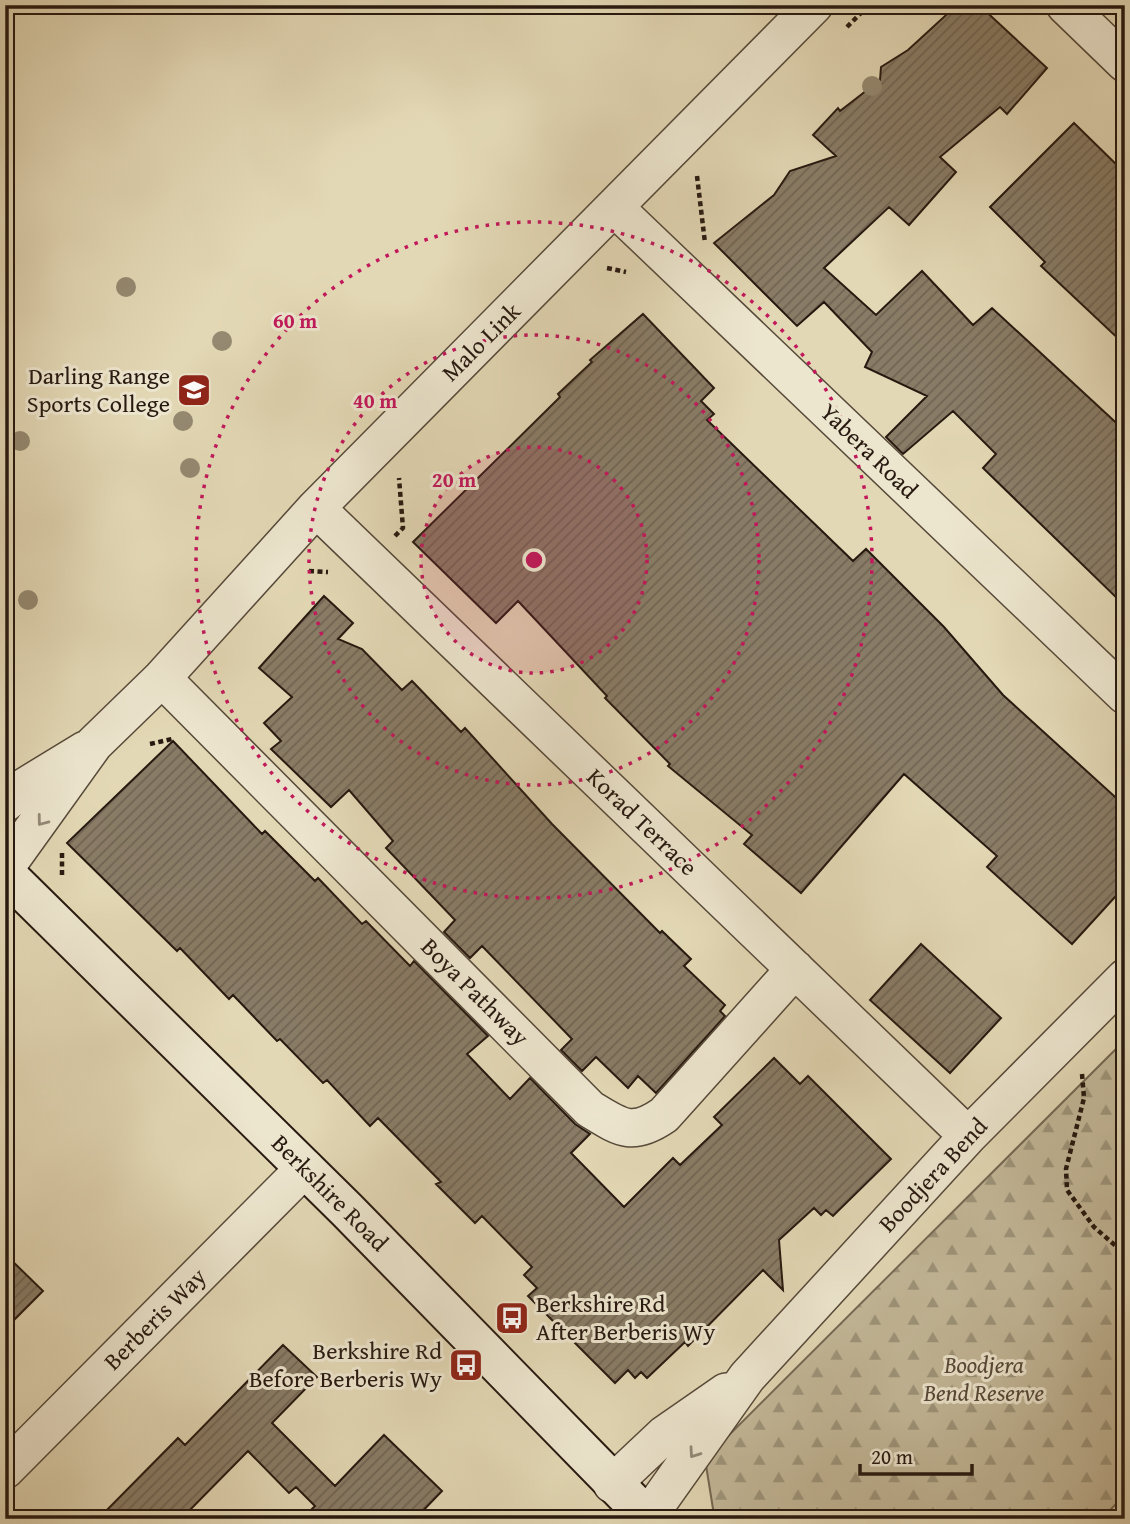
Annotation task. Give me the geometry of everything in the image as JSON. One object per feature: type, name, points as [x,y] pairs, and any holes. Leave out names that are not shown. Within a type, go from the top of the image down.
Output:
[{"type":"main road","name":"Berkshire Road","points":[[5,870],[305,1168],[648,1518]]},
{"type":"street","name":"Malo Link","points":[[5,870],[94,744],[162,678],[316,508],[814,5]]},
{"type":"street","points":[[1065,5],[1125,63]]},
{"type":"street","name":"Yabera Road","points":[[614,207],[1125,695]]},
{"type":"street","name":"Korad Terrace","points":[[316,508],[968,1136]]},
{"type":"street","name":"Boya Pathway","points":[[162,678],[590,1109],[619,1126],[645,1128],[664,1115],[795,970]]},
{"type":"street","name":"Malo Link","points":[[5,803],[26,786],[94,744]]},
{"type":"street","name":"Boodjera Bend","points":[[648,1518],[747,1377],[968,1136],[1125,978]]},
{"type":"street","name":"Berberis Way","points":[[5,1470],[305,1168]]},
{"type":"street","name":"Boodjera Bend","points":[[612,1484],[664,1435],[747,1377]]},
{"type":"path","points":[[840,34],[869,5]]},
{"type":"path","points":[[598,278],[607,268],[670,280],[680,270],[707,241],[696,176],[706,167]]},
{"type":"path","points":[[305,571],[353,574],[404,528],[399,478],[409,468]]},
{"type":"path","points":[[143,746],[182,736],[201,717]]},
{"type":"path","points":[[62,842],[62,881]]},
{"type":"path","points":[[1065,1039],[1077,1054],[1084,1098],[1066,1169],[1067,1190],[1094,1227],[1125,1254]]},
{"type":"green space","name":"Boodjera Bend Reserve","points":[[1125,1040],[1125,1495],[1101,1519],[718,1519],[714,1515],[705,1459]]},
{"type":"building","points":[[957,5],[979,5],[1047,68],[1007,114],[1000,107],[940,157],[956,172],[909,225],[889,207],[824,268],[876,315],[922,271],[973,325],[992,308],[1125,431],[1125,606],[983,468],[996,454],[953,411],[903,454],[886,437],[927,396],[865,367],[872,352],[824,302],[797,326],[714,243],[774,195],[790,171],[836,156],[813,135],[838,108],[840,111],[880,80],[881,67],[908,50]]},
{"type":"building","points":[[1074,123],[1125,173],[1125,345],[1041,266],[1045,262],[990,207]]},
{"type":"building","points":[[643,314],[714,388],[701,401],[714,414],[707,420],[853,561],[866,549],[944,627],[1003,695],[1125,806],[1125,886],[1072,944],[987,867],[997,856],[904,774],[801,893],[744,844],[752,835],[668,766],[670,764],[605,698],[607,696],[518,601],[496,623],[413,542],[560,397],[558,394],[592,362],[590,360]]},
{"type":"building","points":[[324,596],[353,623],[338,639],[362,649],[402,690],[412,681],[461,732],[465,728],[552,824],[660,933],[662,931],[691,959],[684,966],[725,1005],[720,1011],[725,1016],[656,1093],[638,1076],[628,1088],[596,1057],[582,1071],[561,1050],[572,1039],[482,946],[470,958],[444,932],[455,920],[386,848],[393,841],[349,790],[331,807],[271,749],[281,741],[264,723],[292,697],[259,668]]},
{"type":"building","points":[[173,741],[262,834],[265,831],[315,881],[318,878],[362,924],[366,921],[410,966],[414,961],[488,1036],[467,1054],[510,1099],[530,1078],[575,1124],[590,1134],[571,1153],[624,1207],[673,1158],[680,1165],[722,1125],[714,1117],[774,1058],[800,1084],[808,1076],[891,1159],[833,1216],[826,1210],[821,1215],[814,1208],[779,1240],[783,1290],[763,1270],[688,1346],[685,1342],[647,1378],[641,1372],[635,1378],[628,1370],[615,1383],[528,1296],[537,1288],[524,1275],[532,1267],[482,1216],[475,1223],[436,1184],[441,1182],[378,1118],[370,1126],[327,1080],[323,1083],[280,1039],[277,1041],[233,995],[229,999],[180,948],[177,951],[67,843]]},
{"type":"building","points":[[921,944],[1001,1018],[950,1073],[870,1000]]},
{"type":"building","points":[[5,1254],[43,1291],[5,1329]]},
{"type":"building","points":[[283,1345],[317,1377],[272,1423],[335,1486],[384,1435],[442,1491],[415,1519],[302,1519],[315,1506],[296,1487],[289,1493],[248,1451],[181,1519],[98,1519],[178,1438],[185,1445]]},
{"type":"place","name":"Darling Range Sports College","points":[[194,390]]},
{"type":"place","name":"Berkshire Rd After Berberis Wy","points":[[512,1318]]},
{"type":"place","name":"Berkshire Rd Before Berberis Wy","points":[[466,1365]]}]
